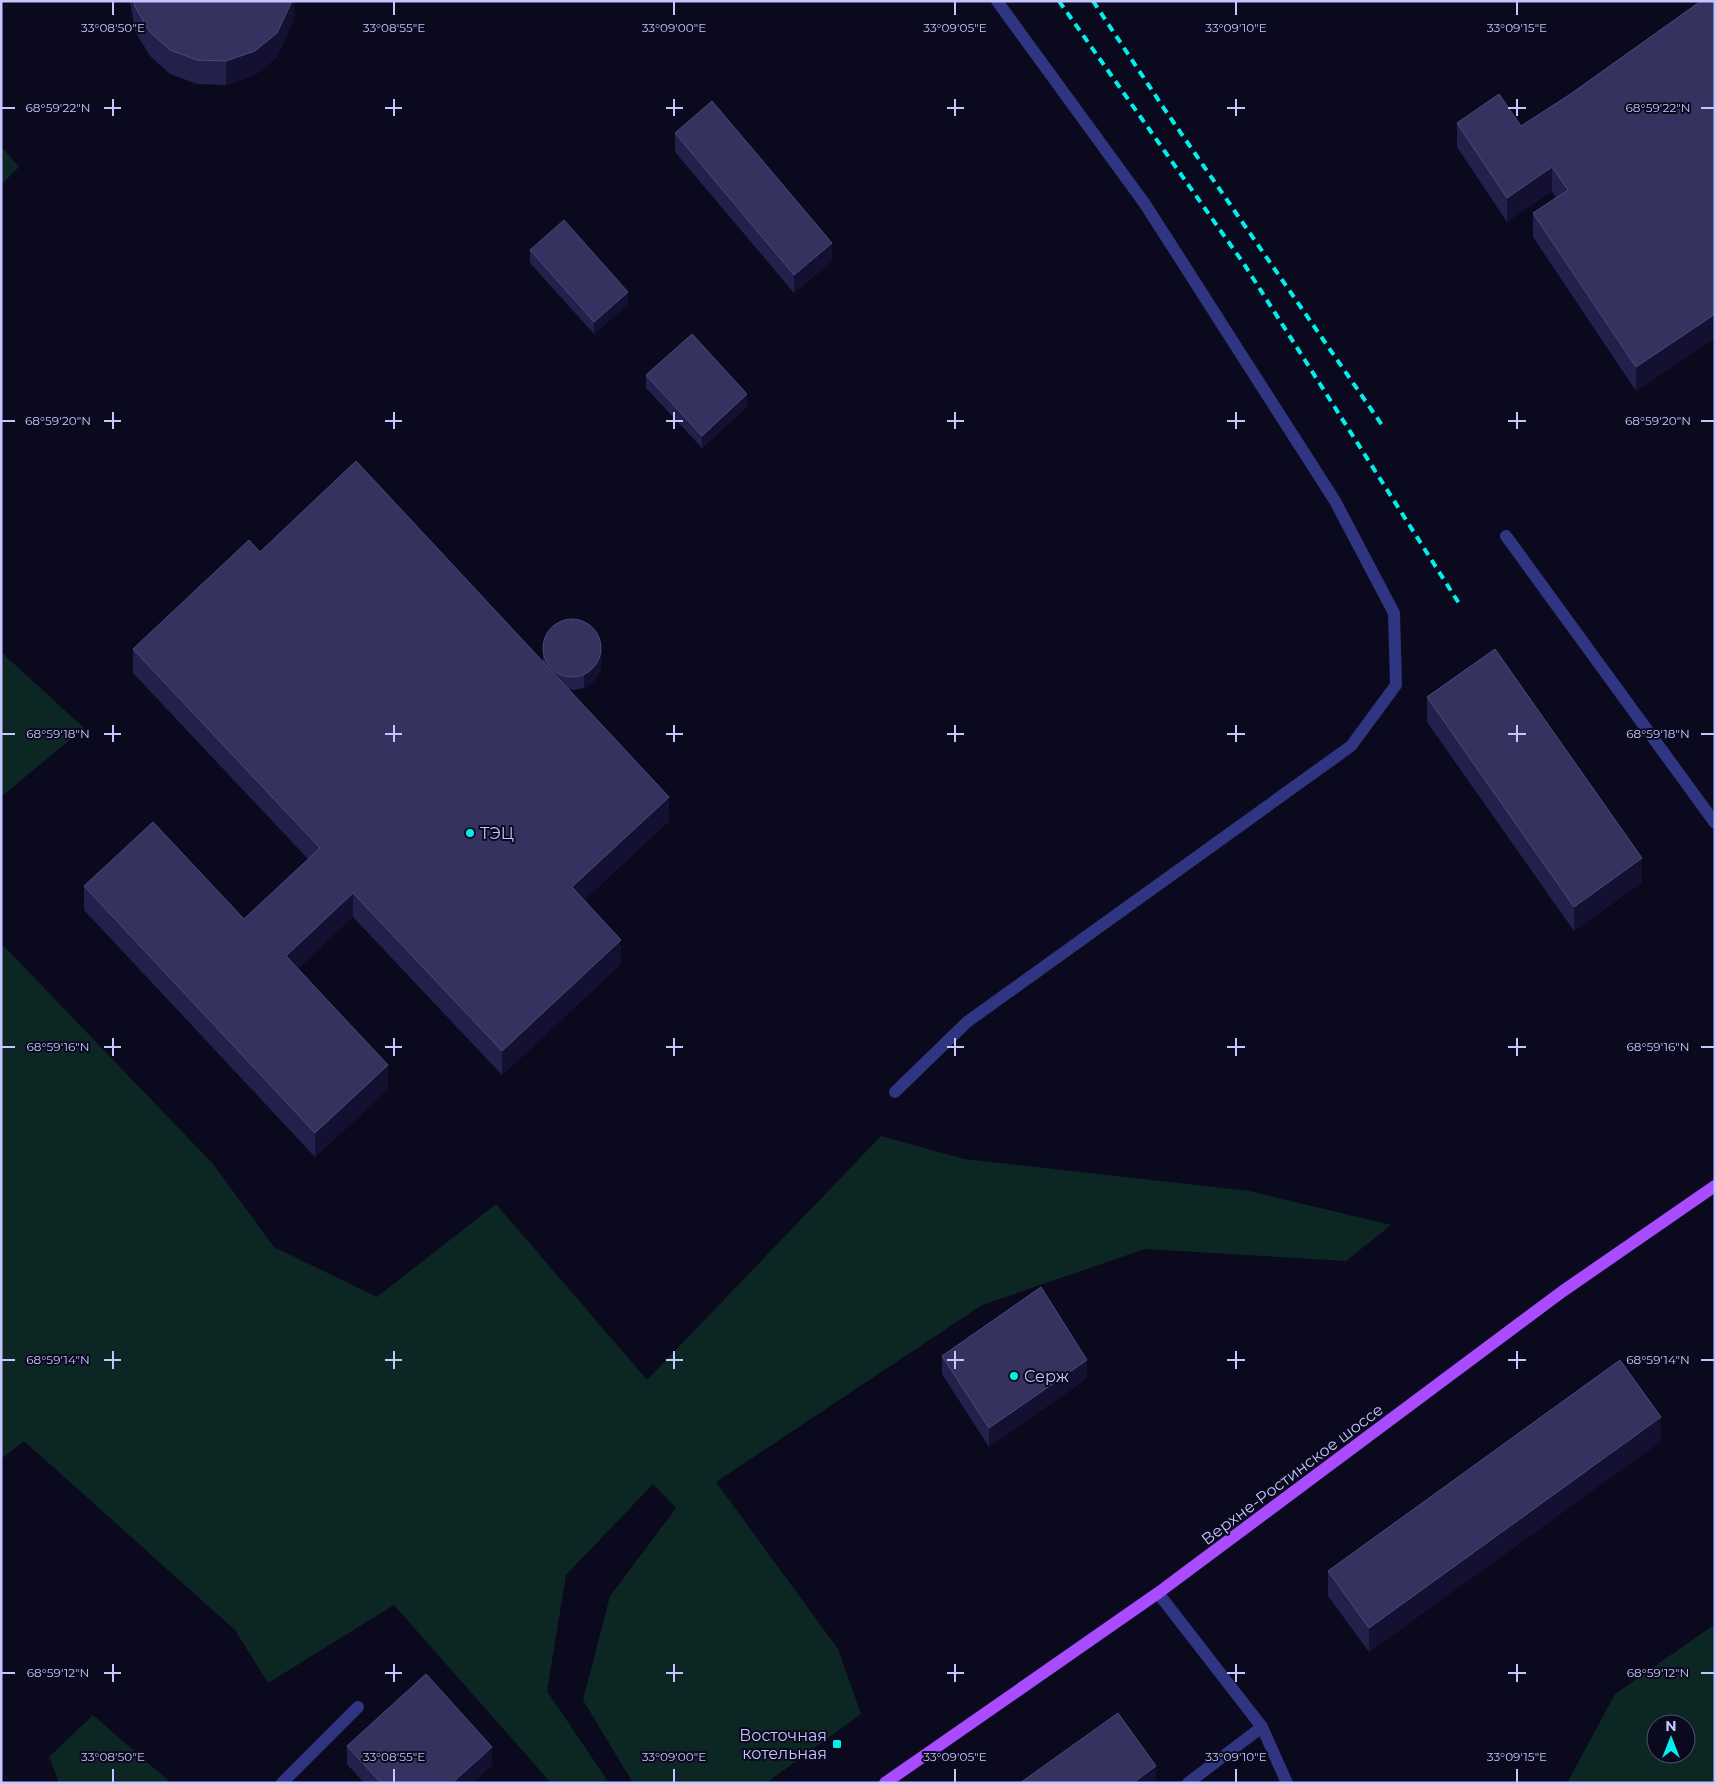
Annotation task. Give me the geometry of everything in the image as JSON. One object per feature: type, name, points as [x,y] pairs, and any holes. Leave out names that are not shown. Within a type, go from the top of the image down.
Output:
[{"type":"main road","name":"Верхне-Ростинское шоссе","points":[[886,1783],[1158,1593],[1564,1291],[1715,1186]]},
{"type":"lane","points":[[895,1092],[967,1022],[1351,746],[1396,686],[1394,613],[1335,501],[1145,204],[997,1]]},
{"type":"lane","points":[[1506,536],[1715,823]]},
{"type":"lane","points":[[1158,1593],[1262,1727],[1287,1783]]},
{"type":"lane","points":[[282,1783],[358,1706]]},
{"type":"lane","points":[[1188,1783],[1262,1727]]},
{"type":"green space","points":[[1,146],[19,167],[1,185]]},
{"type":"green space","points":[[1,652],[84,728],[1,797]]},
{"type":"green space","points":[[1,943],[213,1164],[274,1247],[377,1297],[496,1204],[647,1380],[881,1136],[964,1159],[1249,1191],[1391,1225],[1346,1261],[1145,1249],[982,1305],[716,1482],[838,1649],[861,1714],[766,1783],[633,1783],[583,1700],[610,1596],[676,1508],[653,1484],[566,1575],[547,1691],[607,1780],[600,1783],[551,1783],[394,1605],[268,1683],[235,1630],[24,1441],[1,1459]]},
{"type":"green space","points":[[1715,1624],[1715,1783],[1567,1783],[1615,1694]]},
{"type":"green space","points":[[93,1715],[171,1783],[59,1783],[49,1757]]},
{"type":"building","points":[[134,1],[292,1],[277,33],[255,51],[226,61],[197,60],[170,50],[150,32],[135,7]]},
{"type":"building","points":[[1701,1],[1715,1],[1715,314],[1636,367],[1533,213],[1568,190],[1552,167],[1507,198],[1457,123],[1499,94],[1521,126],[1569,95]]},
{"type":"building","points":[[712,101],[832,243],[794,275],[675,133]]},
{"type":"building","points":[[564,220],[628,292],[594,322],[530,250]]},
{"type":"building","points":[[692,334],[747,394],[702,436],[646,375]]},
{"type":"building","name":"ТЭЦ","points":[[356,461],[669,797],[572,887],[621,940],[502,1051],[353,893],[286,956],[388,1065],[315,1133],[84,886],[153,822],[244,919],[320,848],[133,649],[249,540],[260,552]]},
{"type":"building","points":[[566,619],[578,619],[588,623],[597,632],[601,654],[593,669],[578,677],[566,677],[556,673],[547,664],[543,654],[543,642],[547,632],[556,623]]},
{"type":"building","points":[[1495,649],[1642,858],[1574,907],[1427,697]]},
{"type":"building","name":"Серж","points":[[1041,1287],[1087,1360],[989,1428],[942,1356]]},
{"type":"building","points":[[1620,1360],[1661,1417],[1369,1628],[1328,1571]]},
{"type":"building","points":[[426,1674],[492,1747],[452,1783],[381,1783],[347,1746]]},
{"type":"building","points":[[1118,1713],[1156,1766],[1133,1783],[1020,1783]]},
{"type":"railway","points":[[1059,1],[1244,264],[1460,605]]},
{"type":"railway","points":[[1093,1],[1163,107],[1382,425]]},
{"type":"place","name":"ТЭЦ","points":[[470,833]]},
{"type":"place","name":"Серж","points":[[1014,1376]]},
{"type":"place","name":"Восточная котельная","points":[[837,1744]]}]
